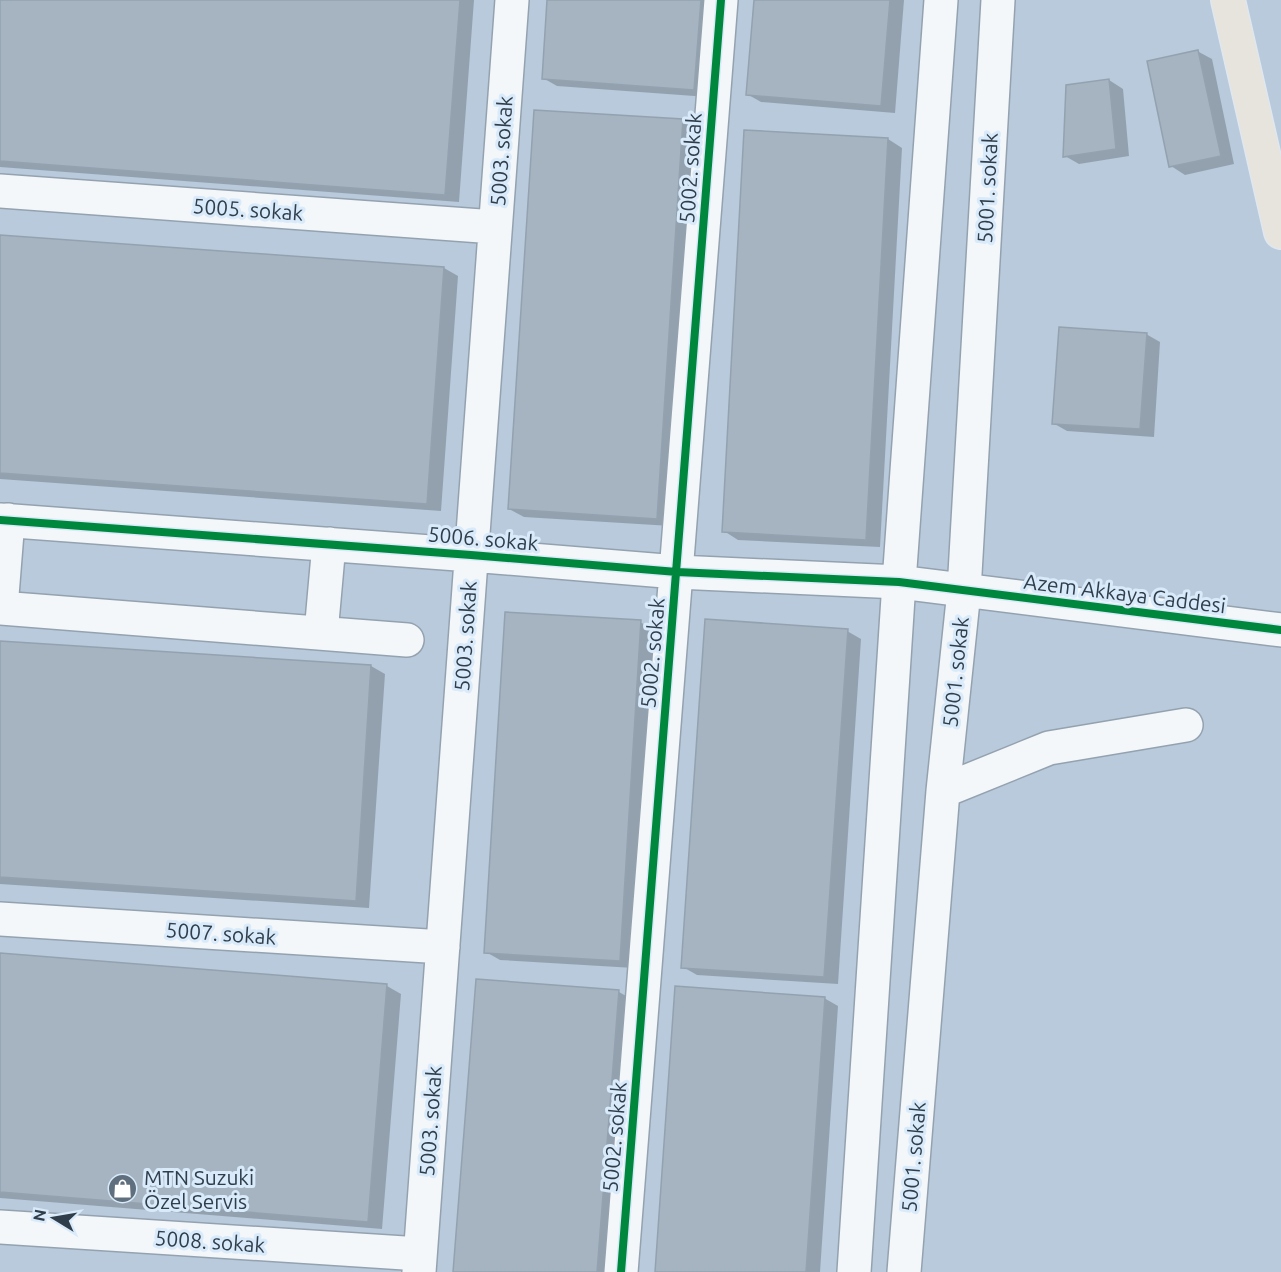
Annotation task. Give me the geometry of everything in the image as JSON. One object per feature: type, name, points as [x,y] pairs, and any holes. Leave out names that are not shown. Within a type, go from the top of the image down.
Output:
[{"type":"main road","points":[[1228,0],[1281,232]]},
{"type":"street","name":"5003. sokak","points":[[419,1263],[512,0]]},
{"type":"street","name":"5002. sokak","points":[[621,1272],[721,0]]},
{"type":"street","points":[[854,1272],[899,582],[941,0]]},
{"type":"street","name":"5001. sokak","points":[[904,1272],[943,791],[964,591],[998,0]]},
{"type":"street","name":"5005. sokak","points":[[0,191],[495,227]]},
{"type":"street","name":"5006. sokak","points":[[4,520],[677,572],[899,582],[964,591]]},
{"type":"street","points":[[4,520],[1,608],[407,640]]},
{"type":"street","points":[[321,633],[329,544]]},
{"type":"street","name":"Azem Akkaya Caddesi","points":[[964,591],[1281,630]]},
{"type":"street","points":[[943,791],[1048,748],[1186,724]]},
{"type":"street","name":"5007. sokak","points":[[0,919],[443,947]]},
{"type":"street","name":"5008. sokak","points":[[0,1227],[419,1263]]},
{"type":"building","points":[[0,0],[460,0],[445,195],[0,161]]},
{"type":"building","points":[[547,0],[701,0],[694,90],[542,79]]},
{"type":"building","points":[[754,0],[890,0],[881,106],[746,95]]},
{"type":"building","points":[[1198,50],[1221,156],[1169,167],[1147,61]]},
{"type":"building","points":[[1109,79],[1116,149],[1063,157],[1066,85]]},
{"type":"building","points":[[534,110],[683,119],[657,519],[508,509]]},
{"type":"building","points":[[744,130],[888,138],[866,540],[722,532]]},
{"type":"building","points":[[0,235],[444,267],[427,504],[0,473]]},
{"type":"building","points":[[1059,327],[1147,333],[1140,429],[1052,424]]},
{"type":"building","points":[[505,612],[641,620],[620,961],[484,953]]},
{"type":"building","points":[[705,619],[848,629],[824,977],[681,968]]},
{"type":"building","points":[[0,641],[371,665],[356,901],[0,877]]},
{"type":"building","points":[[0,953],[387,984],[368,1222],[0,1192]]},
{"type":"building","points":[[476,979],[619,990],[597,1272],[453,1272]]},
{"type":"building","points":[[675,986],[825,997],[806,1272],[655,1272]]},
{"type":"cycle path","points":[[621,1272],[721,0]]},
{"type":"cycle path","points":[[0,520],[677,572],[899,582],[1281,630]]},
{"type":"place","name":"MTN Suzuki Özel Servis","points":[[123,1189]]}]
